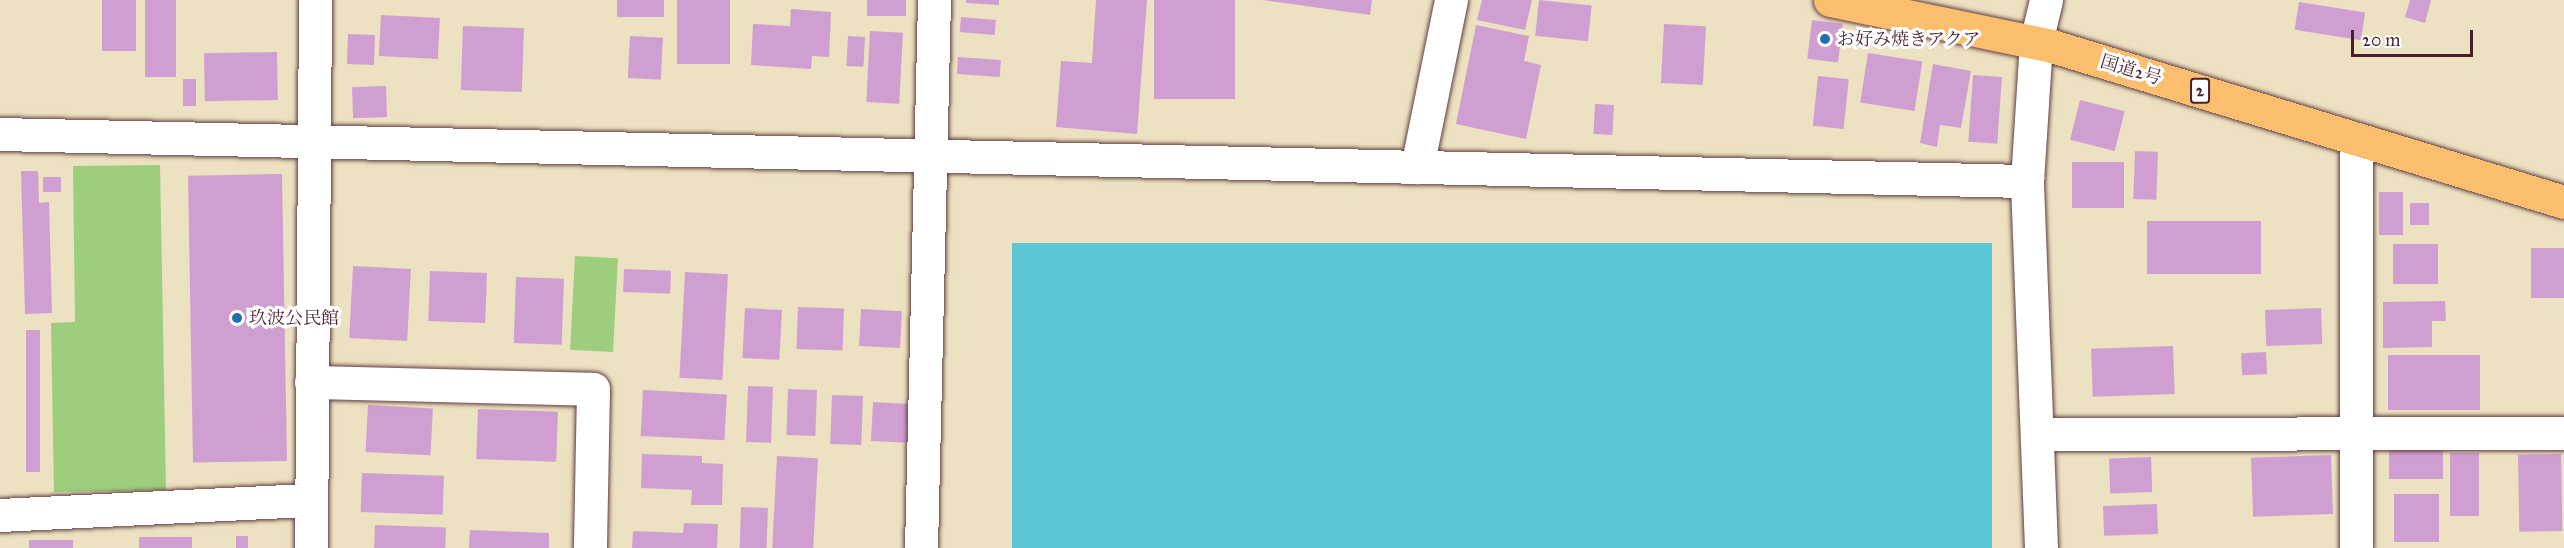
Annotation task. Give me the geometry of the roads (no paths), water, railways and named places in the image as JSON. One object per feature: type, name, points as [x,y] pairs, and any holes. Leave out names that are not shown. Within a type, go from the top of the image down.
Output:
[{"type":"highway","name":"国道2号","points":[[1830,0],[2036,42],[2564,202]]},
{"type":"street","points":[[311,548],[311,141],[315,0]]},
{"type":"street","points":[[921,548],[926,153],[934,0]]},
{"type":"street","points":[[1417,167],[1451,0]]},
{"type":"street","points":[[2041,548],[2027,181],[2036,42],[2046,0]]},
{"type":"street","points":[[0,134],[926,153],[2027,181]]},
{"type":"street","points":[[2356,139],[2356,548]]},
{"type":"street","points":[[311,382],[593,389],[590,548]]},
{"type":"street","points":[[2037,434],[2355,431],[2564,433]]},
{"type":"street","points":[[0,515],[311,500]]},
{"type":"water","points":[[1012,243],[1992,243],[1992,548],[1012,548]]},
{"type":"place","name":"お好み焼きアクア","points":[[1825,39]]},
{"type":"place","name":"玖波公民館","points":[[237,318]]}]
